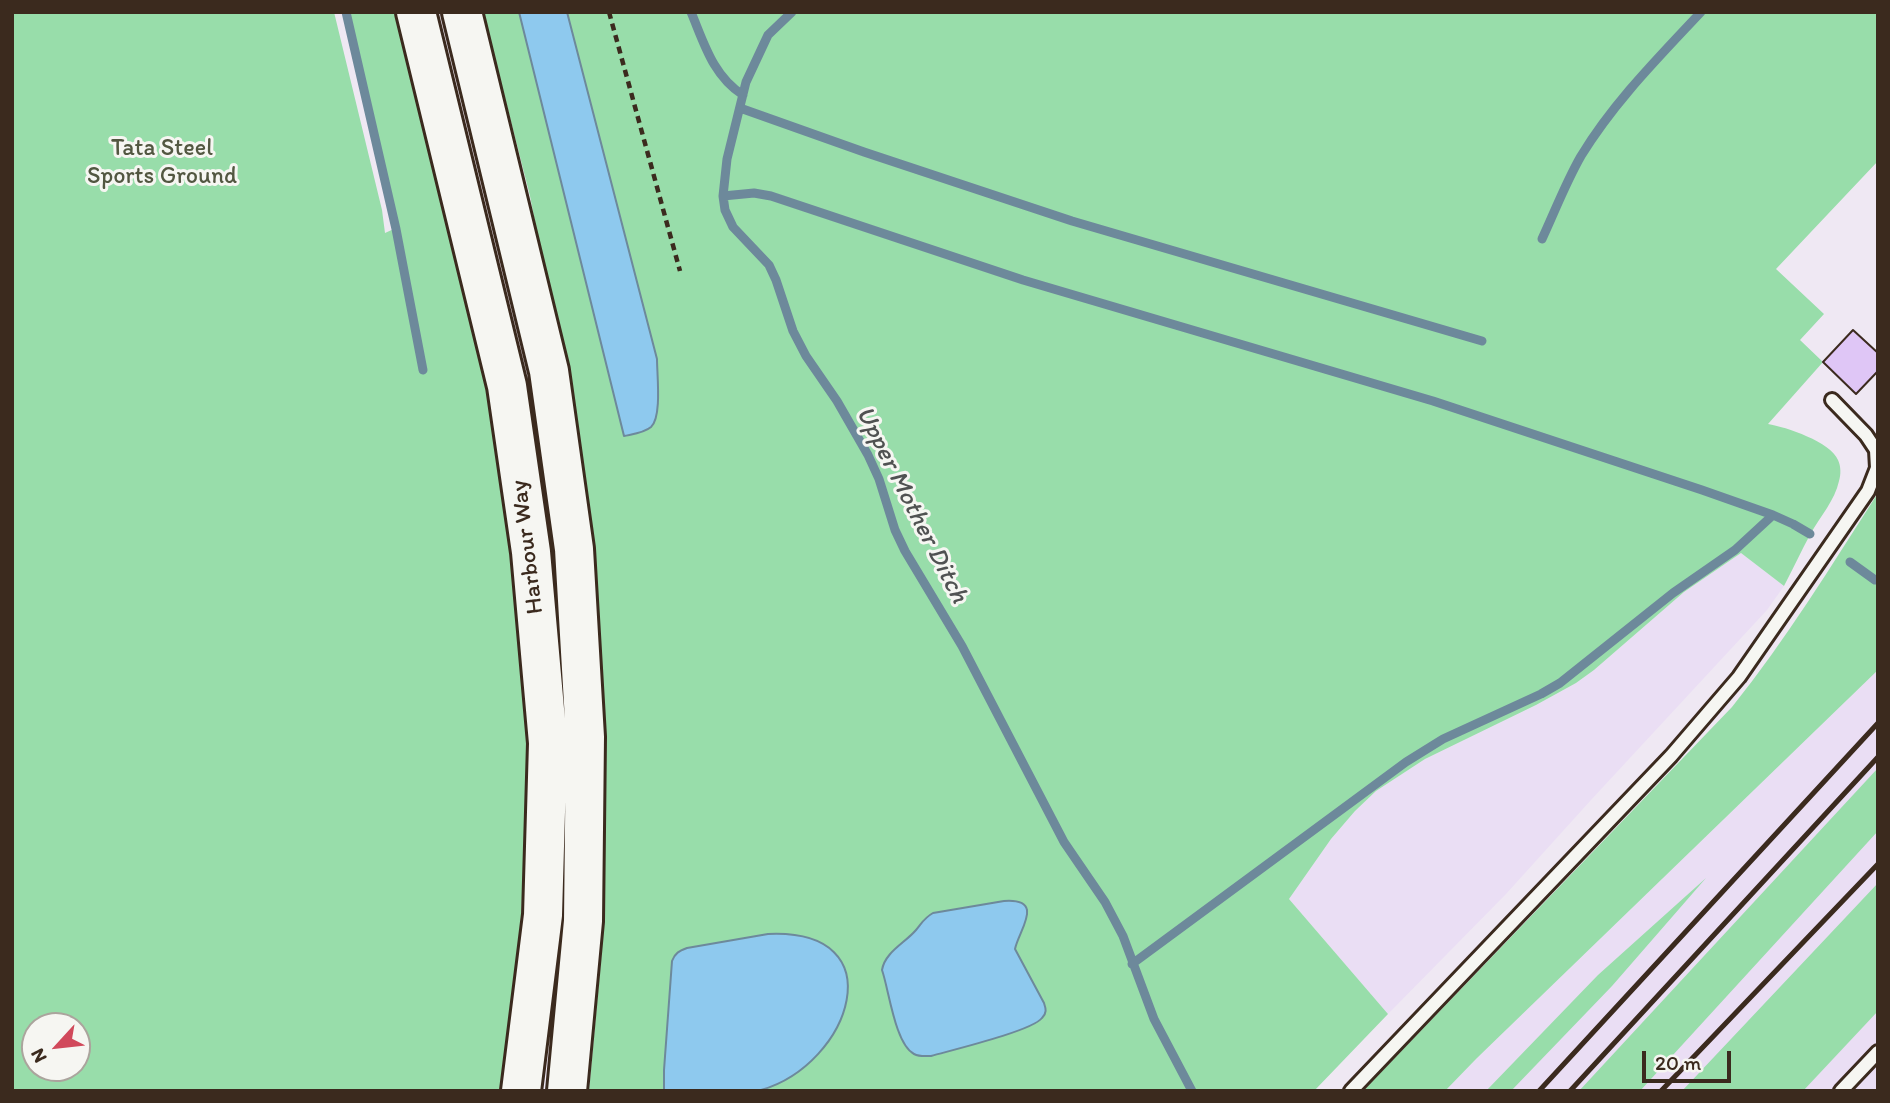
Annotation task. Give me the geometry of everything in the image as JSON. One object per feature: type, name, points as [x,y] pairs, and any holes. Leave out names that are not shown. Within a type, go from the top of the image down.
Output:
[{"type":"main road","name":"Harbour Way","points":[[416,12],[507,386],[531,552],[548,743],[543,915],[521,1091]]},
{"type":"main road","name":"Harbour Way","points":[[462,12],[549,371],[574,549],[585,737],[583,907],[567,1091]]},
{"type":"lane","points":[[1351,1091],[1671,756],[1721,699],[1764,643],[1868,491],[1877,468],[1876,450],[1866,435],[1832,400]]},
{"type":"lane","points":[[1842,1091],[1878,1052]]},
{"type":"path","points":[[609,12],[680,271]]},
{"type":"shaded area","points":[[1741,553],[1784,586],[1767,610],[1506,894],[1388,1014],[1289,899],[1331,839],[1376,791],[1425,759],[1576,683],[1684,592]]},
{"type":"shaded area","points":[[1878,670],[1878,1091],[1445,1091],[1477,1058]]},
{"type":"green space","name":"Tata Steel Sports Ground","points":[[12,12],[334,12],[382,210],[385,233],[396,228],[346,12],[402,12],[481,325],[508,483],[526,723],[528,790],[520,933],[505,1091],[12,1091]]},
{"type":"green space","points":[[483,12],[1878,12],[1878,161],[1776,269],[1824,314],[1800,340],[1823,362],[1768,424],[1807,436],[1834,453],[1840,468],[1837,488],[1784,586],[1741,553],[1684,592],[1576,683],[1425,759],[1376,791],[1355,811],[1331,839],[1289,899],[1388,1014],[1314,1091],[589,1091],[602,948],[603,790],[601,688],[584,479],[530,196]]},
{"type":"green space","points":[[1878,493],[1878,670],[1445,1091],[1363,1091],[1732,707],[1790,629]]},
{"type":"green space","points":[[1878,768],[1878,831],[1640,1091],[1579,1091]]},
{"type":"green space","points":[[1706,878],[1612,986],[1511,1091],[1486,1091],[1598,975]]},
{"type":"green space","points":[[1878,883],[1878,1011],[1803,1091],[1682,1091]]},
{"type":"water","points":[[519,12],[567,12],[657,359],[657,414],[651,427],[645,431],[624,436]]},
{"type":"water","points":[[1017,901],[1027,910],[1015,949],[1044,1003],[1045,1014],[1023,1029],[991,1040],[931,1056],[914,1054],[907,1048],[897,1028],[882,970],[887,958],[933,913]]},
{"type":"water","points":[[768,934],[808,938],[834,952],[846,974],[847,1000],[837,1028],[818,1054],[792,1076],[761,1090],[664,1091],[674,956],[687,948]]},
{"type":"building","points":[[1853,330],[1878,353],[1878,371],[1856,394],[1823,362]]},
{"type":"waterway","points":[[346,12],[396,229],[423,370]]},
{"type":"waterway","points":[[691,12],[717,69],[743,95]]},
{"type":"waterway","name":"Upper Mother Ditch","points":[[792,12],[768,35],[746,82],[727,159],[723,196],[725,210],[733,227],[769,265],[793,331],[806,356],[837,401],[868,455],[905,551],[962,646],[1064,842],[1105,902],[1123,936],[1154,1019],[1192,1091]]},
{"type":"waterway","points":[[1542,239],[1570,176],[1594,136],[1637,81],[1701,12]]},
{"type":"waterway","points":[[740,108],[1072,221],[1482,341]]},
{"type":"waterway","points":[[723,196],[754,193],[771,196],[1023,280],[1433,401],[1773,515],[1810,534]]},
{"type":"waterway","points":[[1132,964],[1406,762],[1443,739],[1560,683],[1673,593],[1735,550],[1773,515]]},
{"type":"waterway","points":[[1850,562],[1875,580]]},
{"type":"railway","points":[[1539,1091],[1878,723]]},
{"type":"railway","points":[[1570,1091],[1878,757]]},
{"type":"railway","points":[[1661,1091],[1878,864]]}]
